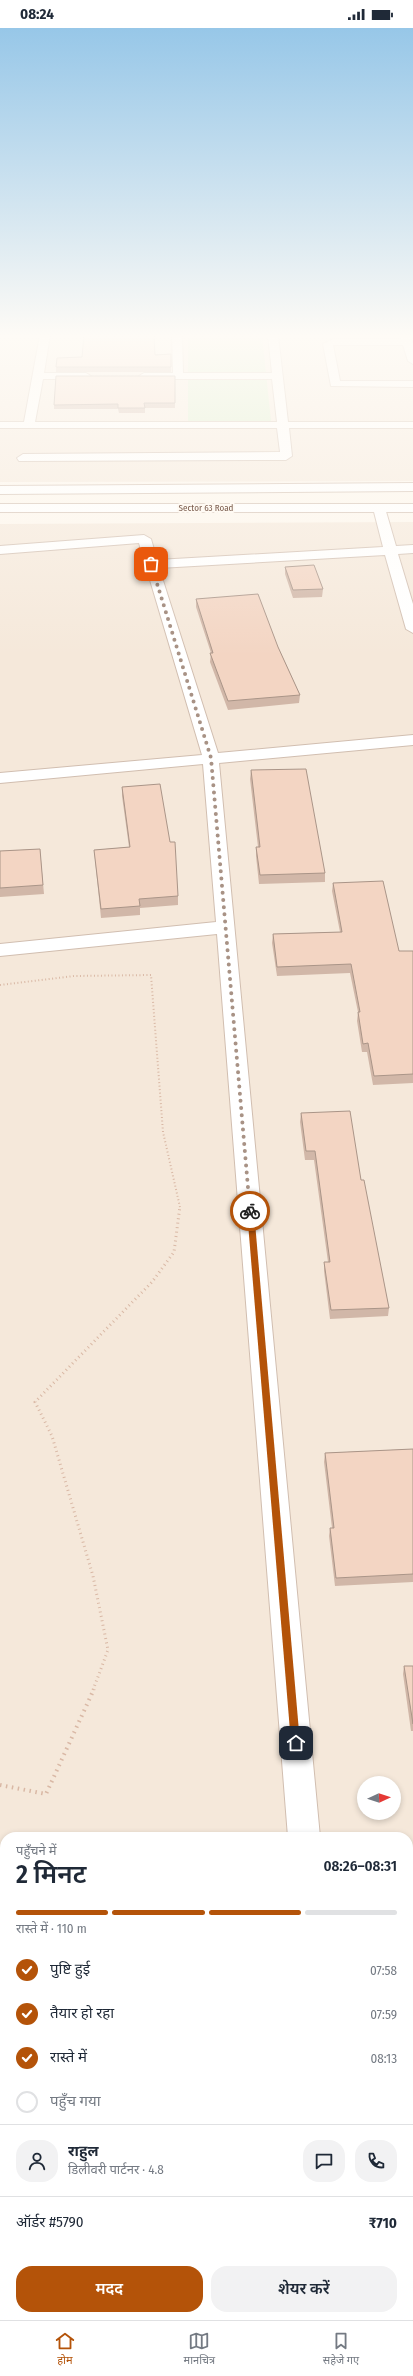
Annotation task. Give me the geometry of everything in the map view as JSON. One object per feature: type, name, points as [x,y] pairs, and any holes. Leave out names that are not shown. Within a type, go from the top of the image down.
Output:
[{"type":"street","points":[[23,458],[286,456],[285,442]]},
{"type":"street","name":"Sector 63 Road","points":[[0,490],[413,487]]},
{"type":"street","name":"Sector 63 Road","points":[[0,508],[413,508]]},
{"type":"street","points":[[379,508],[413,629]]},
{"type":"street","points":[[0,550],[144,539],[211,758],[304,1832]]},
{"type":"street","points":[[151,564],[391,549],[413,549]]},
{"type":"street","points":[[0,778],[413,740]]},
{"type":"street","points":[[0,950],[226,927]]},
{"type":"path","points":[[0,985],[74,976],[151,975],[160,1071],[163,1132],[180,1204],[174,1252],[152,1282],[103,1334],[35,1402],[52,1436],[93,1576],[108,1650],[93,1691],[46,1794],[0,1785]]},
{"type":"shaded area","points":[[0,442],[413,442],[413,481],[0,482]]},
{"type":"shaded area","points":[[413,522],[413,1832],[0,1832],[0,524]]},
{"type":"building","points":[[314,565],[323,589],[293,590],[285,567]]},
{"type":"building","points":[[258,594],[278,647],[300,695],[228,701],[210,653],[213,653],[196,599]]},
{"type":"building","points":[[306,769],[325,873],[260,875],[256,847],[260,847],[251,770]]},
{"type":"building","points":[[160,784],[170,842],[175,842],[178,896],[139,899],[140,906],[101,909],[94,850],[130,847],[122,787]]},
{"type":"building","points":[[40,849],[43,885],[0,888],[0,851]]},
{"type":"building","points":[[383,881],[399,951],[413,951],[413,1074],[374,1076],[368,1043],[363,1044],[358,1012],[360,1012],[351,964],[277,967],[273,934],[342,932],[333,883]]},
{"type":"building","points":[[350,1111],[361,1180],[364,1180],[389,1308],[331,1310],[324,1262],[330,1262],[315,1151],[306,1151],[301,1113]]},
{"type":"building","points":[[413,1449],[413,1574],[336,1578],[330,1528],[334,1528],[325,1453]]},
{"type":"building","points":[[404,1666],[413,1666],[413,1724]]},
{"type":"way so far","points":[[151,564],[211,758],[250,1211]]},
{"type":"route","points":[[250,1211],[296,1743]]}]
